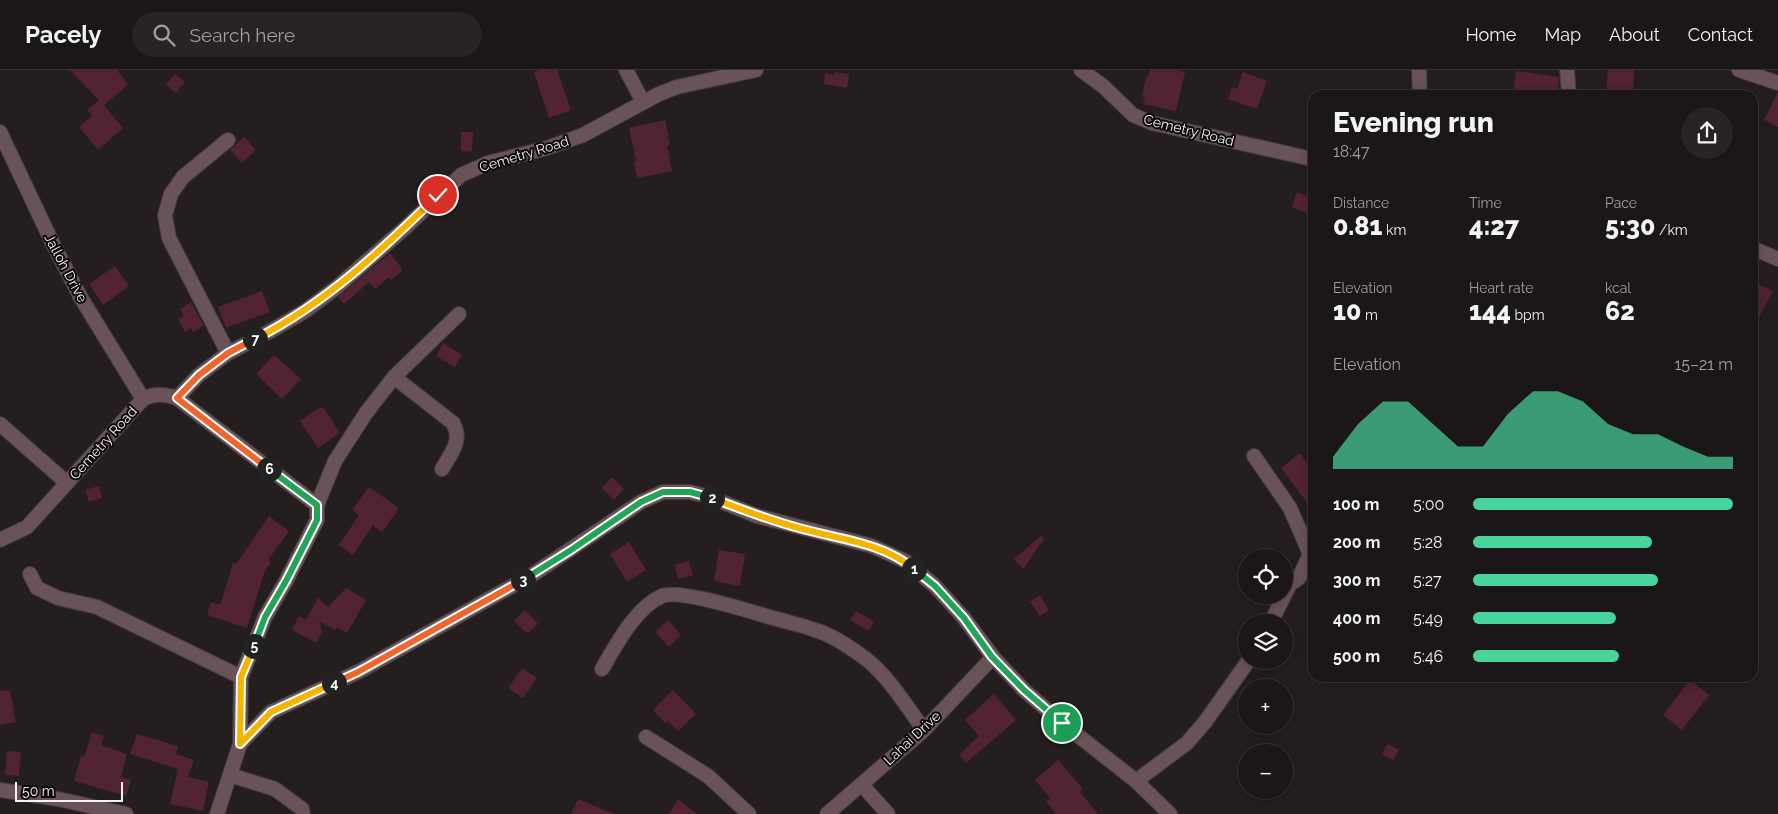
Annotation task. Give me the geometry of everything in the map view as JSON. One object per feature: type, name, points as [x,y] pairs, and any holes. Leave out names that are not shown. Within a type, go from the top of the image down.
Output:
[{"type":"street","points":[[626,70],[643,102]]},
{"type":"street","name":"Cemetry Road","points":[[0,540],[27,527],[143,399],[150,395],[163,394],[177,398],[199,375],[228,353],[305,311],[337,287],[461,175],[488,163],[547,148],[583,135],[658,94],[677,87],[756,70]]},
{"type":"street","name":"Cemetry Road","points":[[1081,70],[1103,86],[1133,115],[1152,123],[1308,158]]},
{"type":"street","points":[[1419,70],[1420,90]]},
{"type":"street","points":[[1568,70],[1569,90]]},
{"type":"street","points":[[1739,70],[1778,83]]},
{"type":"street","name":"Jalloh Drive","points":[[0,132],[52,242],[81,298],[143,399]]},
{"type":"street","points":[[228,140],[183,177],[171,194],[165,215],[169,238],[228,353]]},
{"type":"street","points":[[1758,250],[1778,257]]},
{"type":"street","points":[[217,814],[240,744],[241,677],[265,617],[317,520],[317,505],[335,461],[366,413],[394,377],[459,314]]},
{"type":"street","points":[[394,377],[453,423],[458,432],[457,442],[442,469]]},
{"type":"street","points":[[177,398],[317,505]]},
{"type":"street","points":[[0,424],[67,483]]},
{"type":"street","points":[[1254,456],[1290,508],[1308,549]]},
{"type":"street","points":[[240,744],[271,712],[358,672],[487,600],[556,560],[641,502],[663,492],[690,492],[710,497],[757,516],[872,546],[905,561],[935,586],[964,618],[992,657],[1036,701],[1136,781],[1170,814]]},
{"type":"street","points":[[1275,614],[1290,584],[1306,579],[1308,566]]},
{"type":"street","points":[[30,574],[37,588],[58,598],[97,607],[241,677]]},
{"type":"street","points":[[602,669],[618,641],[647,604],[664,595],[682,596],[719,603],[810,628],[828,635],[847,646],[868,660],[892,687],[924,730]]},
{"type":"street","name":"Lahai Drive","points":[[827,814],[924,730],[992,657]]},
{"type":"street","points":[[1136,781],[1186,743],[1205,722],[1243,669]]},
{"type":"street","points":[[646,738],[708,776],[749,814]]},
{"type":"street","points":[[230,775],[275,789],[302,809],[303,814]]},
{"type":"street","points":[[862,785],[888,814]]},
{"type":"street","points":[[0,790],[58,799],[126,814]]},
{"type":"building","points":[[70,70],[117,70],[128,85],[104,105],[102,103],[123,128],[98,150],[79,127],[92,116],[87,110],[99,100]]},
{"type":"building","points":[[557,70],[571,110],[549,118],[534,72]]},
{"type":"building","points":[[1150,70],[1177,70],[1185,72],[1176,111],[1143,104],[1145,97],[1142,96],[1146,77],[1148,77]]},
{"type":"building","points":[[1608,70],[1634,70],[1633,90],[1606,90]]},
{"type":"building","points":[[1516,71],[1559,77],[1558,90],[1514,90]]},
{"type":"building","points":[[835,72],[849,74],[847,88],[824,84],[825,73],[835,75]]},
{"type":"building","points":[[1243,72],[1267,81],[1257,109],[1228,99],[1232,87],[1237,89]]},
{"type":"building","points":[[175,74],[185,82],[176,93],[166,85]]},
{"type":"building","points":[[1778,92],[1778,127],[1764,120]]},
{"type":"building","points":[[665,120],[670,145],[667,145],[672,171],[637,178],[634,162],[636,161],[629,128]]},
{"type":"building","points":[[461,132],[473,132],[472,152],[461,151]]},
{"type":"building","points":[[244,137],[256,150],[242,163],[230,150]]},
{"type":"building","points":[[1297,192],[1308,196],[1308,213],[1292,207]]},
{"type":"building","points":[[390,253],[403,270],[391,280],[389,277],[375,289],[369,282],[344,304],[338,297]]},
{"type":"building","points":[[115,266],[129,286],[103,305],[89,284]]},
{"type":"building","points":[[1758,284],[1773,291],[1758,319]]},
{"type":"building","points":[[262,291],[270,312],[226,328],[218,307]]},
{"type":"building","points":[[191,302],[204,326],[193,332],[191,328],[185,332],[178,319],[184,316],[180,309]]},
{"type":"building","points":[[443,343],[462,355],[455,367],[436,356]]},
{"type":"building","points":[[274,355],[301,379],[282,399],[256,374]]},
{"type":"building","points":[[319,408],[324,408],[340,433],[318,448],[300,421]]},
{"type":"building","points":[[1300,453],[1308,464],[1308,504],[1281,468]]},
{"type":"building","points":[[612,477],[624,489],[614,500],[602,488]]},
{"type":"building","points":[[99,486],[102,498],[89,502],[85,490]]},
{"type":"building","points":[[369,487],[399,508],[382,532],[373,525],[353,555],[339,545],[359,515],[352,510]]},
{"type":"building","points":[[269,516],[289,531],[268,560],[271,562],[264,573],[247,628],[207,615],[211,602],[220,605],[233,563],[236,564]]},
{"type":"building","points":[[1041,536],[1044,539],[1023,569],[1014,559]]},
{"type":"building","points":[[629,542],[646,570],[627,582],[610,554]]},
{"type":"building","points":[[719,550],[745,554],[740,586],[714,581]]},
{"type":"building","points":[[689,561],[693,575],[678,579],[675,565]]},
{"type":"building","points":[[346,588],[366,600],[347,633],[337,627],[335,630],[319,621],[322,632],[316,643],[292,630],[299,616],[306,620],[318,598],[328,607]]},
{"type":"building","points":[[1040,595],[1049,610],[1040,616],[1030,602]]},
{"type":"building","points":[[525,610],[538,624],[529,632],[525,632],[514,621]]},
{"type":"building","points":[[856,611],[874,621],[869,631],[850,620]]},
{"type":"building","points":[[668,620],[681,635],[669,647],[655,632]]},
{"type":"building","points":[[522,668],[537,678],[523,698],[508,688]]},
{"type":"building","points":[[1688,682],[1693,682],[1709,695],[1682,730],[1663,715]]},
{"type":"building","points":[[10,690],[16,722],[0,725],[0,691]]},
{"type":"building","points":[[673,690],[696,714],[678,731],[668,721],[665,723],[653,710]]},
{"type":"building","points":[[994,694],[1016,720],[966,763],[959,755],[979,736],[965,720]]},
{"type":"building","points":[[92,732],[104,736],[101,745],[127,754],[121,777],[131,780],[126,796],[74,781],[81,756],[84,757]]},
{"type":"building","points":[[137,734],[178,746],[176,754],[194,760],[188,777],[209,782],[203,811],[170,804],[178,769],[130,754]]},
{"type":"building","points":[[1388,744],[1399,750],[1393,760],[1382,754]]},
{"type":"building","points":[[7,751],[21,752],[19,776],[5,775]]},
{"type":"building","points":[[1058,760],[1083,789],[1080,792],[1098,814],[1056,814],[1046,801],[1050,798],[1035,780]]},
{"type":"building","points":[[578,799],[614,814],[571,814]]},
{"type":"building","points":[[678,799],[697,814],[669,814]]},
{"type":"route","points":[[438,195],[405,228],[337,287],[305,311],[228,353],[199,375],[177,398],[317,505],[317,520],[265,617],[241,677],[240,744],[271,712],[358,672],[532,575],[641,502],[663,492],[690,492],[710,497],[757,516],[872,546],[905,561],[935,586],[964,618],[992,657],[1024,690],[1062,723]]}]
